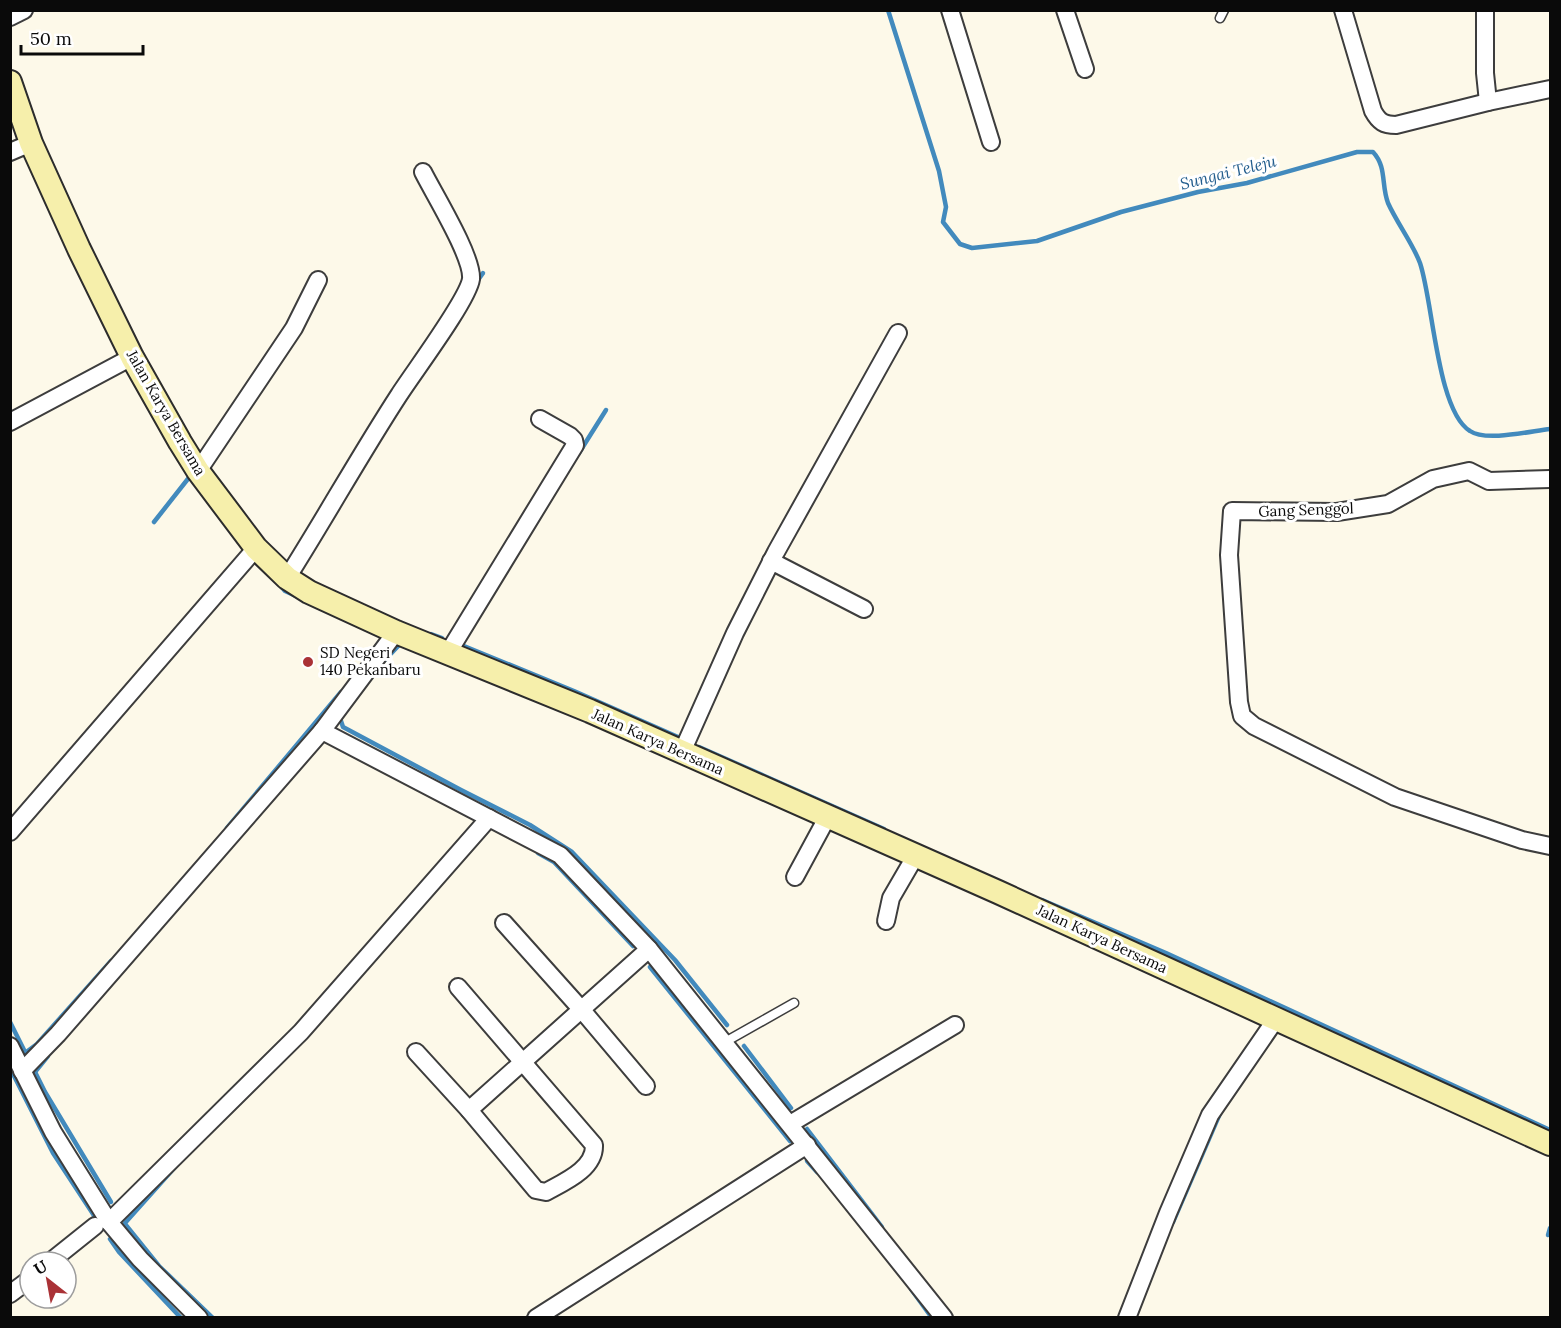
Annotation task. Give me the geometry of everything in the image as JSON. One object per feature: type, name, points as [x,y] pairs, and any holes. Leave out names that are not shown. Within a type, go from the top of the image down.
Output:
[{"type":"street","points":[[10,17],[24,10]]},
{"type":"street","points":[[950,10],[991,142]]},
{"type":"street","points":[[1065,10],[1085,69]]},
{"type":"street","points":[[1343,10],[1373,111],[1379,122],[1384,124],[1396,125],[1551,89]]},
{"type":"street","points":[[1485,10],[1485,73],[1488,102]]},
{"type":"street","name":"Jalan Karya Bersama","points":[[10,82],[32,143],[79,249],[132,357],[198,471],[256,548],[287,578],[309,592],[396,632],[590,711],[916,855],[1551,1144]]},
{"type":"street","points":[[10,152],[32,143]]},
{"type":"street","points":[[287,578],[397,398],[452,316],[466,293],[471,279],[469,261],[423,172]]},
{"type":"street","points":[[198,471],[294,328],[318,280]]},
{"type":"street","points":[[682,752],[735,633],[771,561],[898,333]]},
{"type":"street","points":[[10,422],[132,357]]},
{"type":"street","points":[[448,653],[575,445],[570,436],[540,419]]},
{"type":"street","name":"Gang Senggol","points":[[1551,479],[1489,481],[1469,471],[1433,479],[1388,504],[1337,512],[1232,511],[1229,555],[1239,702],[1242,716],[1254,726],[1395,797],[1522,840],[1551,846]]},
{"type":"street","points":[[10,832],[256,548]]},
{"type":"street","points":[[771,561],[864,609]]},
{"type":"street","points":[[22,1071],[58,1034],[322,731],[396,632]]},
{"type":"street","points":[[322,731],[560,855],[649,949],[944,1317]]},
{"type":"street","points":[[795,877],[828,816]]},
{"type":"street","points":[[66,1250],[102,1224],[302,1032],[489,818]]},
{"type":"street","points":[[886,921],[891,898],[916,855]]},
{"type":"street","points":[[504,923],[646,1086]]},
{"type":"street","points":[[469,1110],[649,949]]},
{"type":"street","points":[[416,1052],[469,1110],[536,1190],[546,1192],[588,1164],[594,1154],[594,1145],[458,987]]},
{"type":"street","points":[[1127,1317],[1210,1114],[1276,1019]]},
{"type":"street","points":[[790,1124],[955,1025]]},
{"type":"street","points":[[10,1046],[102,1224],[199,1317]]},
{"type":"street","points":[[536,1317],[807,1145]]},
{"type":"lane","points":[[724,1042],[795,1003]]},
{"type":"waterway","name":"Sungai Teleju","points":[[888,10],[939,171],[946,207],[943,222],[960,244],[972,248],[1037,241],[1121,212],[1198,192],[1247,183],[1357,152],[1373,152],[1382,170],[1388,203],[1420,263],[1443,379],[1450,402],[1459,420],[1470,431],[1487,436],[1550,429]]},
{"type":"waterway","points":[[476,283],[483,273]]},
{"type":"waterway","points":[[579,453],[606,410]]},
{"type":"waterway","points":[[154,522],[191,475]]},
{"type":"waterway","points":[[281,586],[285,591],[296,596]]},
{"type":"waterway","points":[[431,634],[442,638]]},
{"type":"waterway","points":[[385,660],[401,643]]},
{"type":"waterway","points":[[459,644],[678,737]]},
{"type":"waterway","points":[[227,828],[341,692]]},
{"type":"waterway","points":[[339,715],[343,727],[530,825],[572,852],[675,960],[727,1025]]},
{"type":"waterway","points":[[699,747],[884,829]]},
{"type":"waterway","points":[[538,853],[554,862],[633,946]]},
{"type":"waterway","points":[[1042,900],[1166,953],[1550,1130]]},
{"type":"waterway","points":[[25,1053],[37,1044],[111,961]]},
{"type":"waterway","points":[[650,967],[790,1141]]},
{"type":"waterway","points":[[10,1022],[26,1054]]},
{"type":"waterway","points":[[744,1046],[791,1108]]},
{"type":"waterway","points":[[35,1072],[48,1056]]},
{"type":"waterway","points":[[10,1068],[53,1153],[95,1217]]},
{"type":"waterway","points":[[34,1070],[111,1202]]},
{"type":"waterway","points":[[1173,1222],[1221,1111]]},
{"type":"waterway","points":[[807,1129],[882,1227]]},
{"type":"waterway","points":[[807,1161],[817,1172]]},
{"type":"waterway","points":[[125,1223],[176,1166]]},
{"type":"waterway","points":[[125,1224],[159,1266],[213,1318]]},
{"type":"waterway","points":[[1548,1235],[1550,1228]]},
{"type":"waterway","points":[[110,1239],[119,1252],[181,1318]]},
{"type":"waterway","points":[[911,1289],[932,1318]]},
{"type":"place","name":"SD Negeri 140 Pekanbaru","points":[[308,662]]}]
